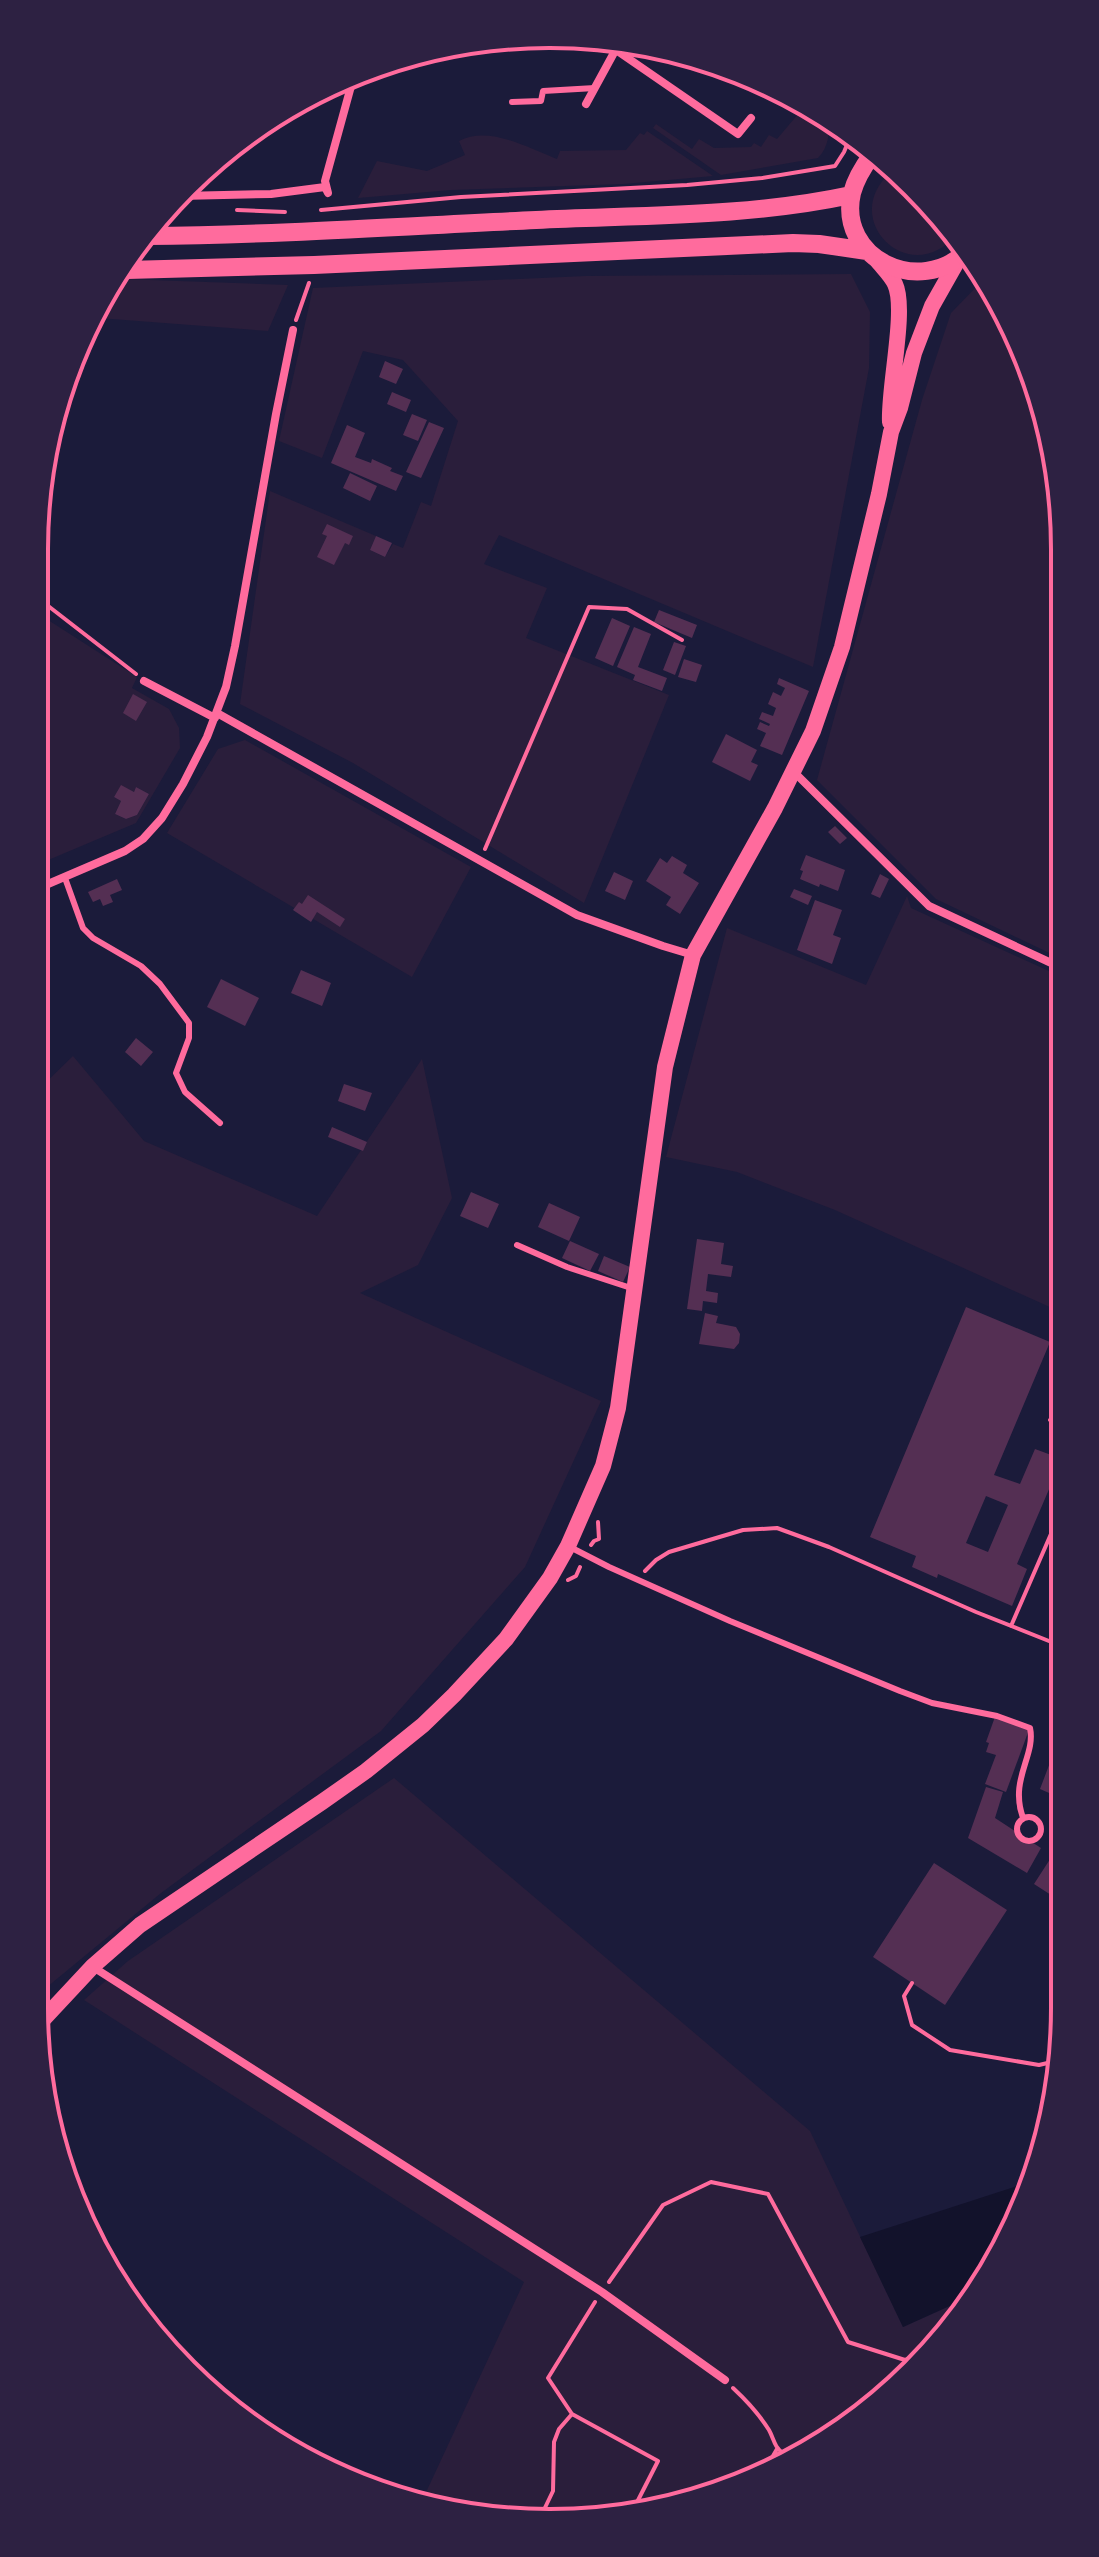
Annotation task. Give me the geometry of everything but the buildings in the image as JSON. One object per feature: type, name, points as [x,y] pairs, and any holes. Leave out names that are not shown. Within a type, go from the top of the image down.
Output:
[{"type":"main road","points":[[867,162],[859,173],[851,195],[851,212],[855,229],[894,281],[897,292],[897,332],[889,406],[891,432]]},
{"type":"main road","points":[[159,236],[689,213],[807,204],[851,195]]},
{"type":"main road","points":[[134,270],[314,265],[784,243],[819,244],[872,255],[895,269],[917,273],[939,270],[958,259]]},
{"type":"main road","points":[[48,2014],[93,1966],[140,1925],[366,1771],[423,1725],[506,1639],[550,1578],[568,1546],[589,1502],[611,1436],[621,1388],[665,1067],[693,955],[794,772],[813,731],[842,647],[891,432],[925,323],[936,298],[959,262]]},
{"type":"street","points":[[586,104],[614,52]]},
{"type":"street","points":[[622,53],[738,134],[751,118]]},
{"type":"street","points":[[194,196],[271,194],[325,187],[350,90]]},
{"type":"street","points":[[48,885],[125,851],[150,832],[183,784],[216,715],[235,646],[293,330]]},
{"type":"street","points":[[144,681],[216,715],[481,859],[577,915],[693,955]]},
{"type":"street","points":[[794,772],[929,906],[1051,963]]},
{"type":"street","points":[[93,1966],[602,2292],[725,2380]]},
{"type":"lane","points":[[512,102],[541,101],[543,91],[595,88]]},
{"type":"lane","points":[[65,878],[83,928],[93,938],[141,966],[160,984],[189,1023],[189,1038],[176,1073],[185,1092],[220,1123]]},
{"type":"lane","points":[[517,1245],[567,1267],[635,1289]]},
{"type":"lane","points":[[568,1546],[763,1635],[924,1701],[997,1716],[1030,1728],[1018,1789],[1023,1818],[1017,1826],[1024,1840],[1035,1840],[1042,1830],[1040,1822],[1034,1817],[1023,1818]]},
{"type":"path","points":[[312,211],[461,197],[762,178],[835,166],[846,146]]},
{"type":"path","points":[[182,209],[186,209]]},
{"type":"path","points":[[226,210],[298,213]]},
{"type":"path","points":[[293,330],[314,265]]},
{"type":"path","points":[[48,606],[144,681]]},
{"type":"path","points":[[481,859],[589,607],[627,609],[682,640]]},
{"type":"path","points":[[563,1584],[576,1576],[594,1541],[599,1539],[600,1515]]},
{"type":"path","points":[[639,1579],[653,1563],[669,1552],[743,1530],[773,1528],[829,1547],[1051,1642]]},
{"type":"path","points":[[1011,1626],[1051,1534]]},
{"type":"path","points":[[912,1983],[904,1996],[912,2025],[950,2050],[1039,2065],[1048,2063]]},
{"type":"path","points":[[638,2501],[658,2461],[572,2414],[548,2378],[602,2292],[663,2205],[711,2182],[768,2194],[848,2342],[906,2360]]},
{"type":"path","points":[[725,2380],[750,2404],[781,2452]]},
{"type":"path","points":[[544,2509],[553,2491],[554,2442],[559,2429],[572,2414]]},
{"type":"path","points":[[773,2456],[777,2449]]},
{"type":"shaded area","points":[[798,114],[829,134],[818,158],[721,175],[653,128],[656,124],[692,149],[699,139],[714,148],[751,147],[754,143],[761,147],[769,135],[777,139]]},
{"type":"shaded area","points":[[647,131],[713,176],[623,184],[451,190],[358,198],[377,161],[427,171],[465,155],[459,141],[471,137],[508,140],[557,159],[560,151],[626,150],[640,133],[644,135]]},
{"type":"shaded area","points":[[886,178],[946,243],[938,250],[919,255],[901,252],[886,242],[876,227],[872,210],[876,190]]},
{"type":"shaded area","points":[[851,274],[870,312],[869,368],[813,667],[499,535],[484,564],[547,588],[526,638],[669,695],[584,903],[353,763],[240,704],[270,491],[376,536],[370,550],[385,557],[393,544],[403,548],[421,502],[431,506],[458,421],[403,360],[363,351],[322,458],[279,441],[313,288],[586,276]]},
{"type":"shaded area","points":[[128,279],[288,285],[268,331],[105,318]]},
{"type":"shaded area","points":[[976,287],[999,328],[1024,388],[1047,484],[1051,550],[1051,954],[936,899],[817,780],[922,400],[951,313]]},
{"type":"shaded area","points":[[48,620],[137,677],[132,688],[169,709],[179,728],[180,748],[136,823],[48,860]],"holes":[[[121,786],[134,792],[136,787],[149,794],[137,815],[126,819],[115,814],[121,801],[114,797]]]},
{"type":"shaded area","points":[[245,740],[471,867],[412,977],[167,833],[218,749]]},
{"type":"shaded area","points":[[907,896],[911,908],[1051,972],[1051,1308],[835,1210],[737,1172],[666,1157],[727,928],[866,985]]},
{"type":"shaded area","points":[[73,1056],[144,1141],[317,1216],[422,1059],[452,1198],[418,1265],[360,1293],[601,1401],[525,1567],[381,1731],[161,1893],[48,1986],[48,1080]]},
{"type":"shaded area","points":[[394,1778],[810,2131],[903,2327],[953,2304],[904,2362],[855,2405],[800,2442],[711,2482],[647,2499],[582,2508],[484,2505],[426,2493],[524,2282],[84,2000],[128,1961]]},
{"type":"shaded area","points":[[1018,2186],[984,2258],[953,2304],[903,2327],[860,2237]]}]
